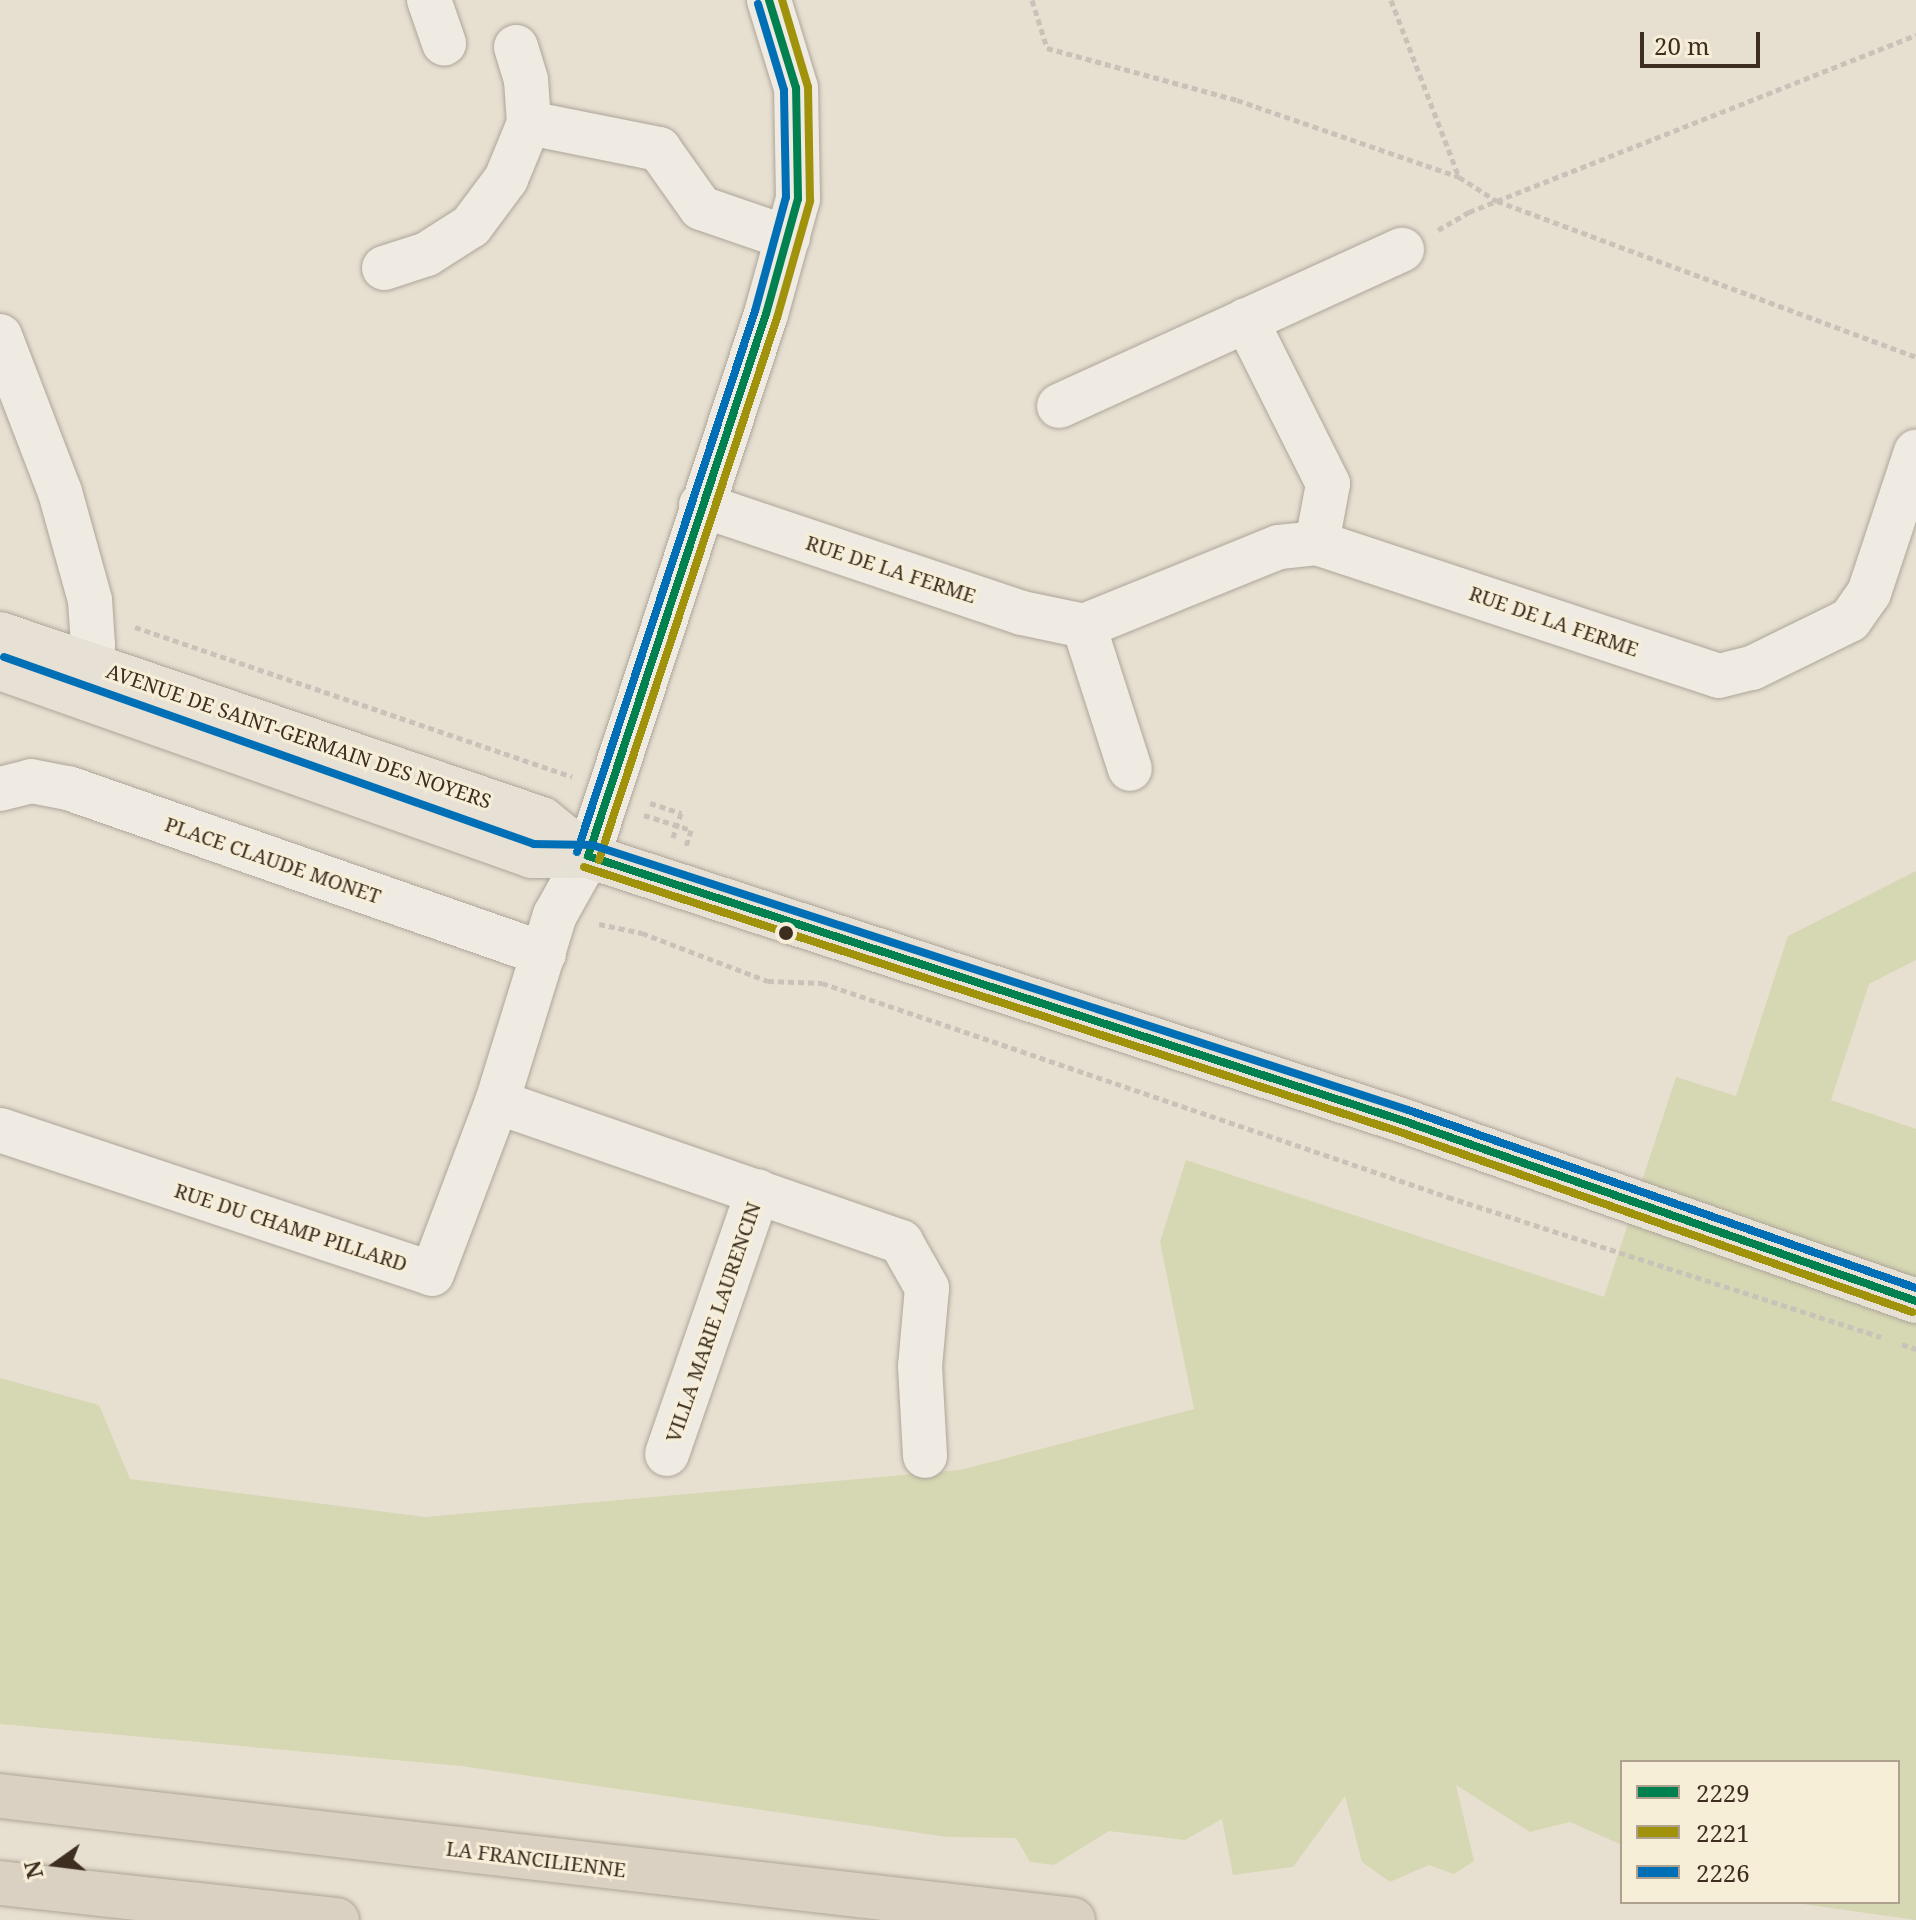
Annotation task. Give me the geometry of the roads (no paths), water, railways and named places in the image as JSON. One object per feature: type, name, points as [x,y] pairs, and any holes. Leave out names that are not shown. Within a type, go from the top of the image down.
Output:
[{"type":"highway","name":"LA FRANCILIENNE","points":[[0,1796],[1073,1920]]},
{"type":"highway","points":[[0,1883],[337,1920]]},
{"type":"main road","name":"AVENUE DE SAINT-GERMAIN DES NOYERS","points":[[0,634],[84,679],[532,856],[588,856],[1404,1121],[1916,1301]]},
{"type":"main road","name":"AVENUE DE SAINT-GERMAIN DES NOYERS","points":[[0,668],[84,679]]},
{"type":"street","points":[[429,0],[444,43]]},
{"type":"street","name":"RUE DU CHAMP PILLARD","points":[[0,1130],[432,1274],[497,1102],[550,935],[588,856],[788,238],[798,199],[796,88],[769,0]]},
{"type":"street","points":[[384,268],[427,254],[471,226],[506,179],[529,123],[526,80],[516,47]]},
{"type":"street","points":[[529,123],[659,149],[701,208],[788,238]]},
{"type":"street","points":[[1059,406],[1402,250]]},
{"type":"street","points":[[1246,320],[1328,484],[1317,543]]},
{"type":"street","points":[[0,336],[60,492],[90,600],[93,645],[84,679]]},
{"type":"street","name":"RUE DE LA FERME","points":[[701,505],[1022,613],[1084,626],[1279,547],[1317,543],[1719,676],[1752,668],[1850,620],[1869,593],[1916,452]]},
{"type":"street","points":[[1084,626],[1130,769]]},
{"type":"street","name":"PLACE CLAUDE MONET","points":[[0,789],[31,781],[68,788],[550,935]]},
{"type":"street","name":"VILLA MARIE LAURENCIN","points":[[497,1102],[901,1242],[927,1288],[920,1366],[925,1456]]},
{"type":"street","name":"VILLA MARIE LAURENCIN","points":[[667,1454],[758,1191]]}]
